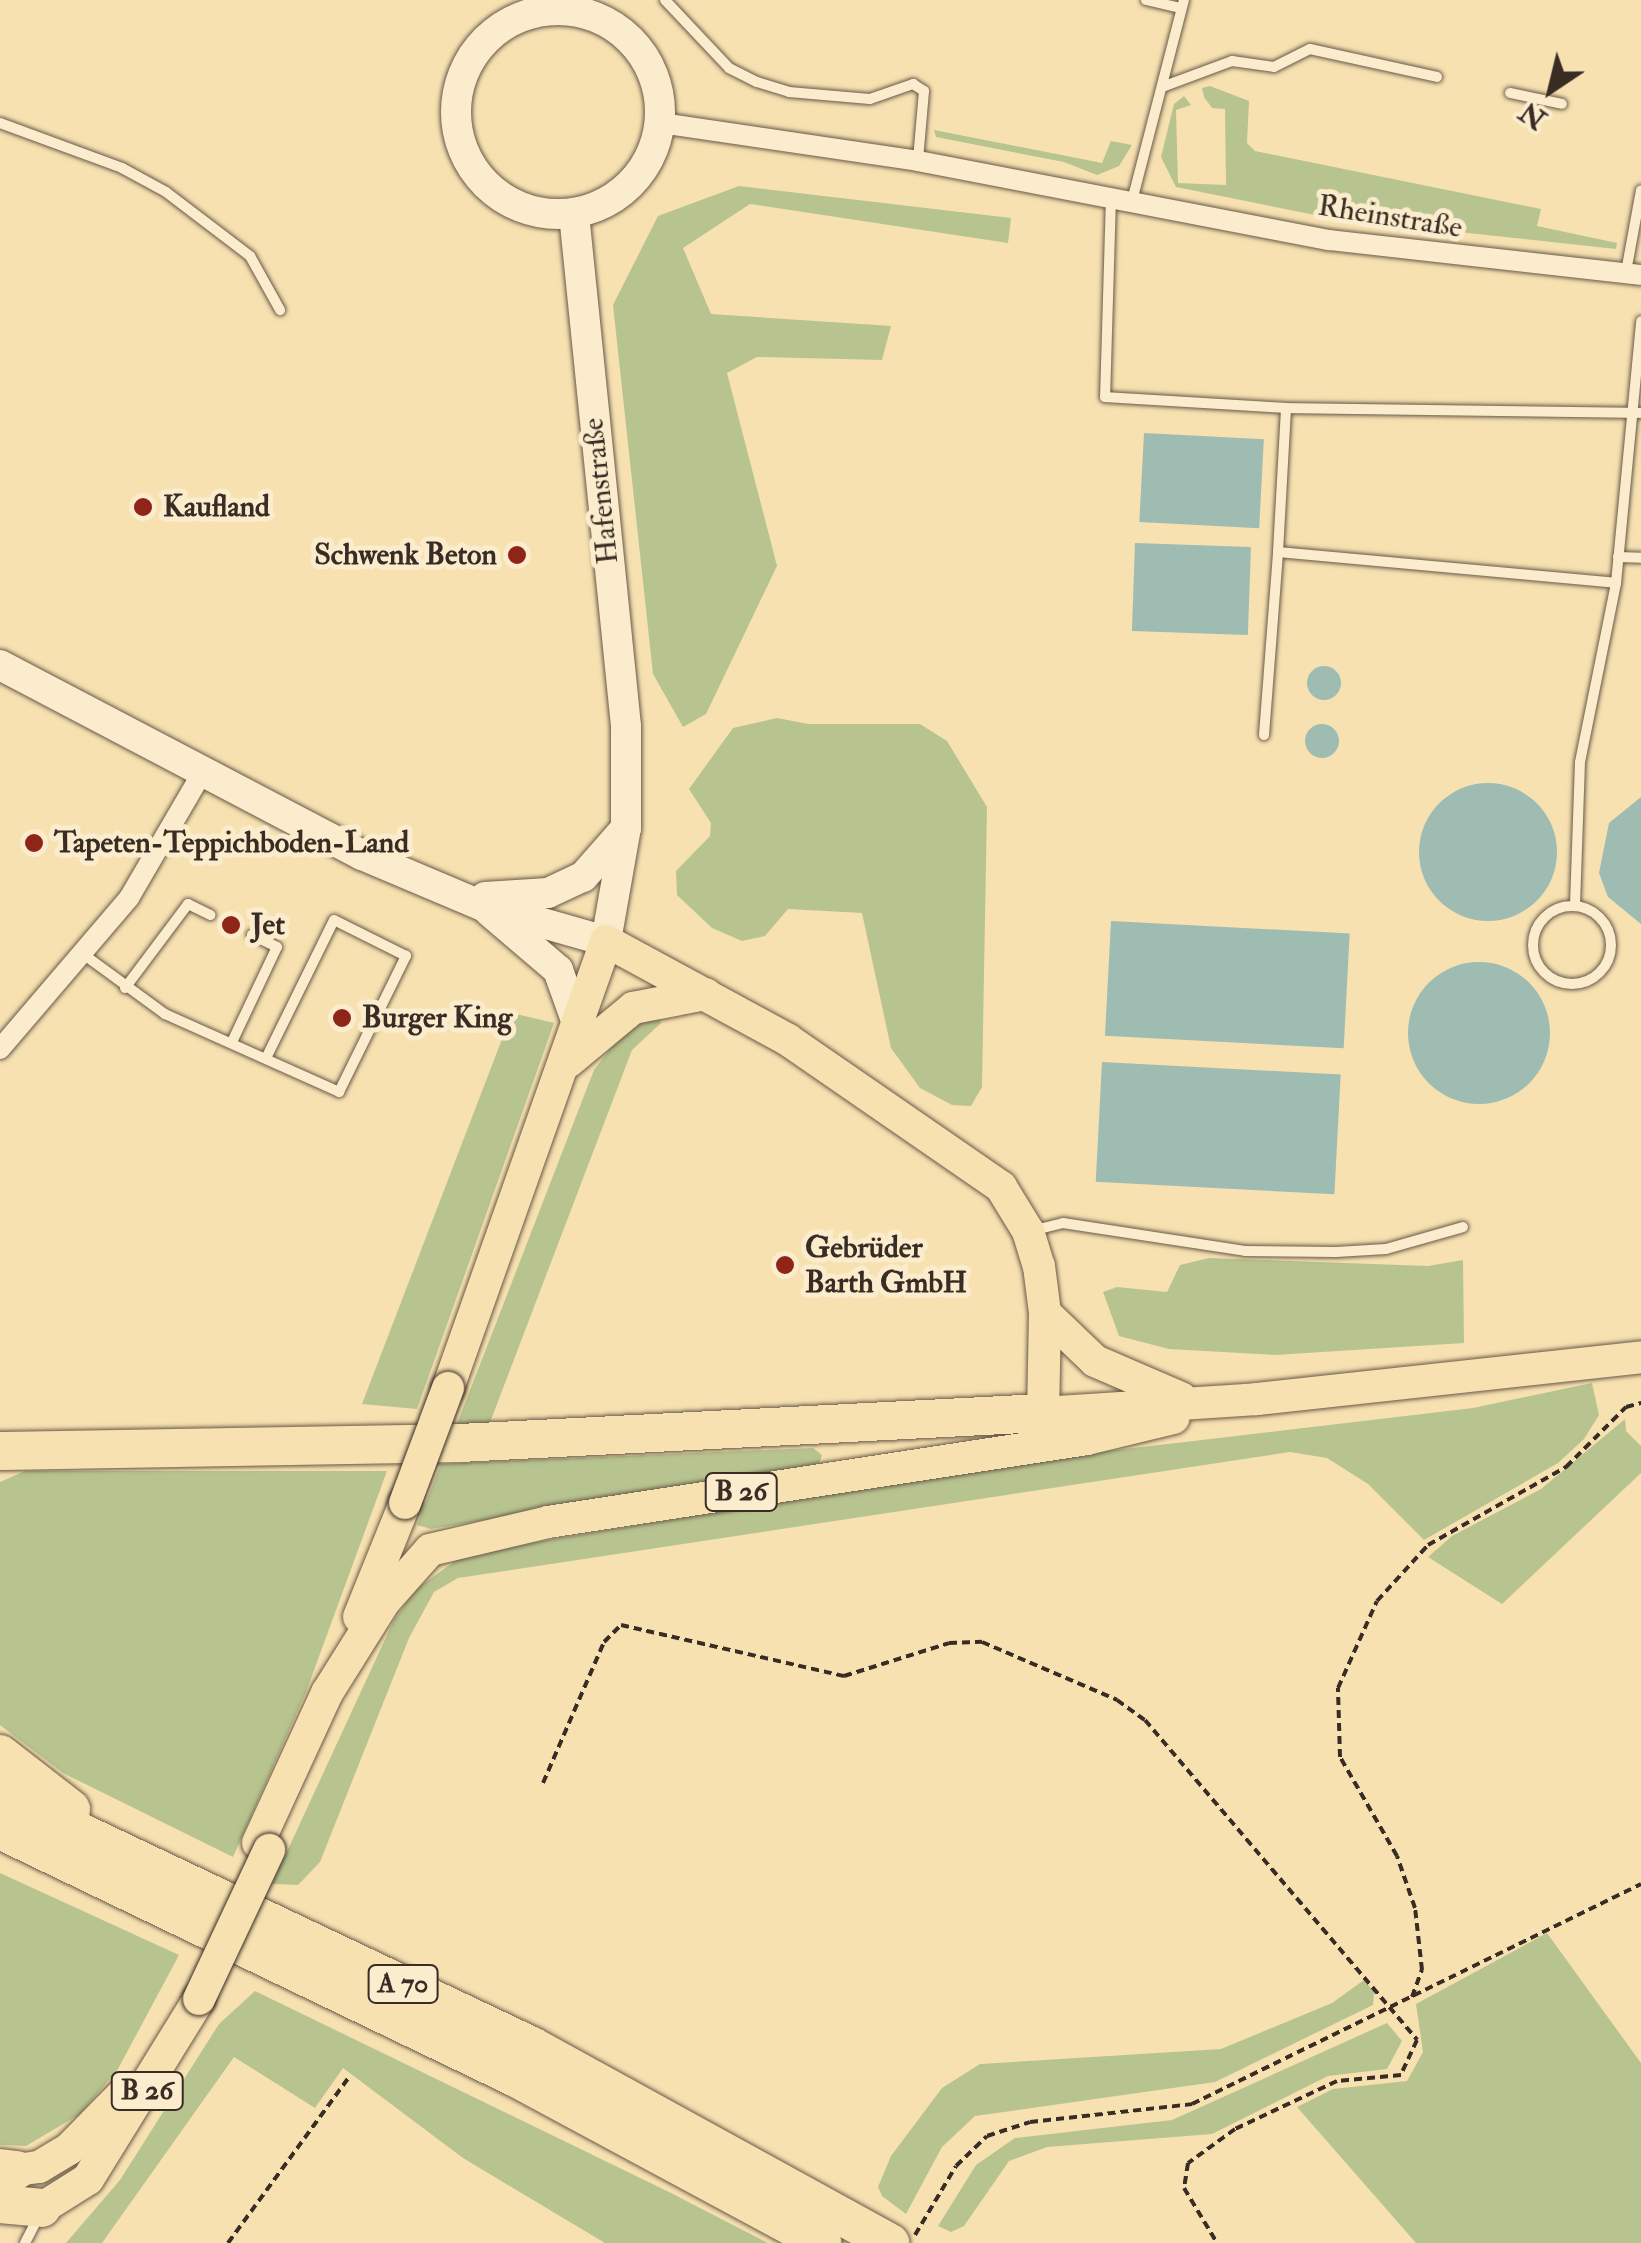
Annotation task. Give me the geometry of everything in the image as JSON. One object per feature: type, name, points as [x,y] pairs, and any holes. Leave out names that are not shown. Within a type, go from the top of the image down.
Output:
[{"type":"highway","points":[[3,1452],[460,1443],[1043,1412]]},
{"type":"highway","points":[[0,1754],[126,1849]]},
{"type":"highway","name":"A 70","points":[[0,1794],[126,1849],[646,2105],[890,2243]]},
{"type":"highway","name":"A 70","points":[[0,1830],[463,2051],[822,2243]]},
{"type":"main road","points":[[606,940],[706,994],[949,1146],[1001,1187],[1028,1231],[1039,1266],[1045,1313],[1043,1412]]},
{"type":"main road","name":"B 26","points":[[26,2187],[88,2179],[193,1995],[264,1846],[405,1503],[606,940]]},
{"type":"main road","points":[[562,1069],[633,1008],[706,994]]},
{"type":"main road","points":[[1045,1313],[1094,1361],[1210,1402]]},
{"type":"main road","name":"B 26","points":[[1043,1412],[1210,1402],[1641,1357]]},
{"type":"main road","name":"B 26","points":[[328,1693],[412,1565],[450,1541],[1087,1439],[1210,1402]]},
{"type":"main road","name":"B 26","points":[[26,2187],[38,2167],[106,2118],[193,1995]]},
{"type":"street","points":[[516,8],[579,12],[631,40],[659,92],[661,123],[654,149],[623,192],[574,214],[544,214],[490,189],[459,139],[456,110],[474,54],[516,8]]},
{"type":"street","name":"Rheinstraße","points":[[661,123],[918,161],[1443,257],[1634,274]]},
{"type":"street","name":"Hafenstraße","points":[[574,214],[627,769],[626,828],[606,940]]},
{"type":"street","points":[[0,664],[243,794],[471,901],[606,940]]},
{"type":"street","points":[[0,1050],[129,898],[202,773]]},
{"type":"street","points":[[471,901],[548,893],[583,877],[626,828]]},
{"type":"street","points":[[471,901],[558,970],[578,1026]]},
{"type":"lane","points":[[666,0],[729,68],[757,82],[789,92],[870,98],[913,84],[924,91],[918,161]]},
{"type":"lane","points":[[1146,0],[1182,4],[1162,86],[1122,199],[1105,397],[1286,408],[1637,413]]},
{"type":"lane","points":[[1162,86],[1232,61],[1274,67],[1310,49],[1437,76]]},
{"type":"lane","points":[[1510,93],[1562,104]]},
{"type":"lane","points":[[0,123],[122,168],[166,192],[250,256],[280,310]]},
{"type":"lane","points":[[1634,274],[1641,190]]},
{"type":"lane","points":[[1575,905],[1580,762],[1616,583],[1637,413],[1641,321]]},
{"type":"lane","points":[[1264,735],[1286,408]]},
{"type":"lane","points":[[1278,552],[1616,583]]},
{"type":"lane","points":[[1618,557],[1641,558]]},
{"type":"lane","points":[[124,988],[188,904],[210,915]]},
{"type":"lane","points":[[1575,905],[1606,924],[1611,948],[1592,979],[1568,984],[1538,965],[1532,941],[1551,910],[1575,905]]},
{"type":"lane","points":[[83,954],[124,988],[165,1014],[267,1056],[339,1092],[406,956],[334,920],[267,1056]]},
{"type":"lane","points":[[232,1042],[278,947],[252,935]]},
{"type":"lane","points":[[1028,1231],[1064,1224],[1245,1251],[1336,1252],[1386,1248],[1463,1227]]},
{"type":"lane","points":[[74,2163],[106,2118]]},
{"type":"lane","points":[[25,2243],[26,2187]]},
{"type":"path","points":[[1412,1997],[1422,1970],[1414,1908],[1397,1856],[1340,1757],[1338,1688],[1377,1601],[1428,1546],[1467,1517],[1566,1466],[1626,1407],[1641,1402]]},
{"type":"path","points":[[543,1783],[604,1642],[622,1625],[844,1676],[949,1643],[982,1642],[1117,1700],[1145,1720],[1392,2006],[1416,2040],[1402,2075],[1338,2081],[1236,2129],[1188,2163],[1184,2188],[1217,2243]]},
{"type":"path","points":[[910,2243],[972,2147],[1004,2128],[1192,2104],[1641,1884]]},
{"type":"path","points":[[228,2243],[350,2076]]},
{"type":"green space","points":[[1210,86],[1249,101],[1247,143],[1255,151],[1541,209],[1537,226],[1617,243],[1616,249],[1330,218],[1176,187],[1161,157],[1174,104],[1184,96],[1191,105],[1176,110],[1178,183],[1226,185],[1225,109],[1212,108],[1204,97],[1202,88]]},
{"type":"green space","points":[[934,130],[1102,163],[1111,141],[1132,145],[1119,166],[1097,175],[1064,162],[936,137]]},
{"type":"green space","points":[[739,186],[1011,218],[1008,243],[750,204],[683,248],[711,314],[891,326],[882,360],[757,357],[727,373],[777,566],[706,714],[683,727],[653,674],[613,305],[658,216]]},
{"type":"green space","points":[[777,718],[808,724],[920,724],[947,741],[987,807],[982,1087],[971,1106],[952,1105],[920,1088],[891,1048],[862,913],[788,909],[765,936],[742,941],[712,928],[677,895],[676,871],[710,836],[711,823],[689,789],[733,728]]},
{"type":"green space","points":[[512,1013],[554,1023],[417,1409],[362,1404]]},
{"type":"green space","points":[[657,1013],[661,1023],[632,1050],[489,1425],[457,1424],[594,1070],[629,1024]]},
{"type":"green space","points":[[1209,1258],[1428,1266],[1463,1260],[1464,1343],[1275,1355],[1169,1349],[1119,1336],[1103,1292],[1117,1287],[1167,1292],[1180,1265]]},
{"type":"green space","points":[[1592,1383],[1599,1415],[1584,1439],[1558,1463],[1424,1540],[1368,1484],[1327,1458],[1290,1452],[458,1578],[434,1592],[409,1638],[320,1862],[298,1885],[272,1884],[394,1620],[416,1589],[465,1554],[1023,1461],[1473,1408]]},
{"type":"green space","points":[[1625,1419],[1626,1431],[1641,1446],[1641,1473],[1502,1604],[1428,1557],[1452,1536],[1541,1489]]},
{"type":"green space","points":[[813,1448],[822,1455],[819,1464],[431,1529],[417,1525],[441,1464]]},
{"type":"green space","points":[[25,1471],[387,1471],[306,1692],[233,1857],[63,1773],[0,1725],[0,1482]]},
{"type":"green space","points":[[0,1873],[179,1955],[118,2069],[80,2114],[26,2146],[0,2145]]},
{"type":"green space","points":[[1547,1933],[1641,2063],[1641,2243],[1416,2243],[1297,2107],[1333,2089],[1407,2081],[1423,2052],[1416,2004]]},
{"type":"green space","points":[[1364,1980],[1374,1992],[1373,2005],[1215,2082],[975,2116],[942,2147],[906,2214],[882,2196],[878,2187],[891,2156],[942,2088],[980,2064],[1221,2049],[1332,2003]]},
{"type":"green space","points":[[255,1991],[768,2243],[605,2243],[463,2158],[343,2068],[315,2108],[234,2057],[102,2243],[66,2243],[120,2180],[219,2024]]},
{"type":"green space","points":[[1387,2023],[1402,2041],[1387,2069],[1328,2076],[1212,2134],[1047,2147],[1009,2161],[964,2226],[951,2232],[938,2226],[976,2165],[1015,2138],[1172,2120]]},
{"type":"water","points":[[1144,433],[1264,439],[1259,528],[1139,522]]},
{"type":"water","points":[[1135,543],[1251,547],[1248,635],[1132,631]]},
{"type":"water","points":[[1324,666],[1336,671],[1341,683],[1336,695],[1324,700],[1312,695],[1307,683],[1312,671]]},
{"type":"water","points":[[1322,724],[1334,729],[1339,741],[1334,753],[1322,758],[1310,753],[1305,741],[1310,729]]},
{"type":"water","points":[[1488,783],[1514,788],[1537,803],[1552,826],[1557,852],[1552,878],[1537,901],[1514,916],[1488,921],[1462,916],[1439,901],[1424,878],[1419,852],[1424,826],[1439,803],[1462,788]]},
{"type":"water","points":[[1641,797],[1641,924],[1608,897],[1599,873],[1609,823]]},
{"type":"water","points":[[1111,921],[1350,934],[1344,1048],[1105,1036]]},
{"type":"water","points":[[1479,962],[1506,968],[1529,983],[1544,1006],[1550,1033],[1544,1060],[1529,1083],[1506,1098],[1479,1104],[1452,1098],[1429,1083],[1414,1060],[1408,1033],[1414,1006],[1429,983],[1452,968]]},
{"type":"water","points":[[1102,1062],[1341,1075],[1334,1194],[1096,1182]]},
{"type":"place","name":"Kaufland","points":[[143,507]]},
{"type":"place","name":"Schwenk Beton","points":[[517,555]]},
{"type":"place","name":"Tapeten-Teppichboden-Land","points":[[34,843]]},
{"type":"place","name":"Jet","points":[[231,925]]},
{"type":"place","name":"Burger King","points":[[342,1018]]},
{"type":"place","name":"Gebrüder Barth GmbH","points":[[785,1265]]}]
